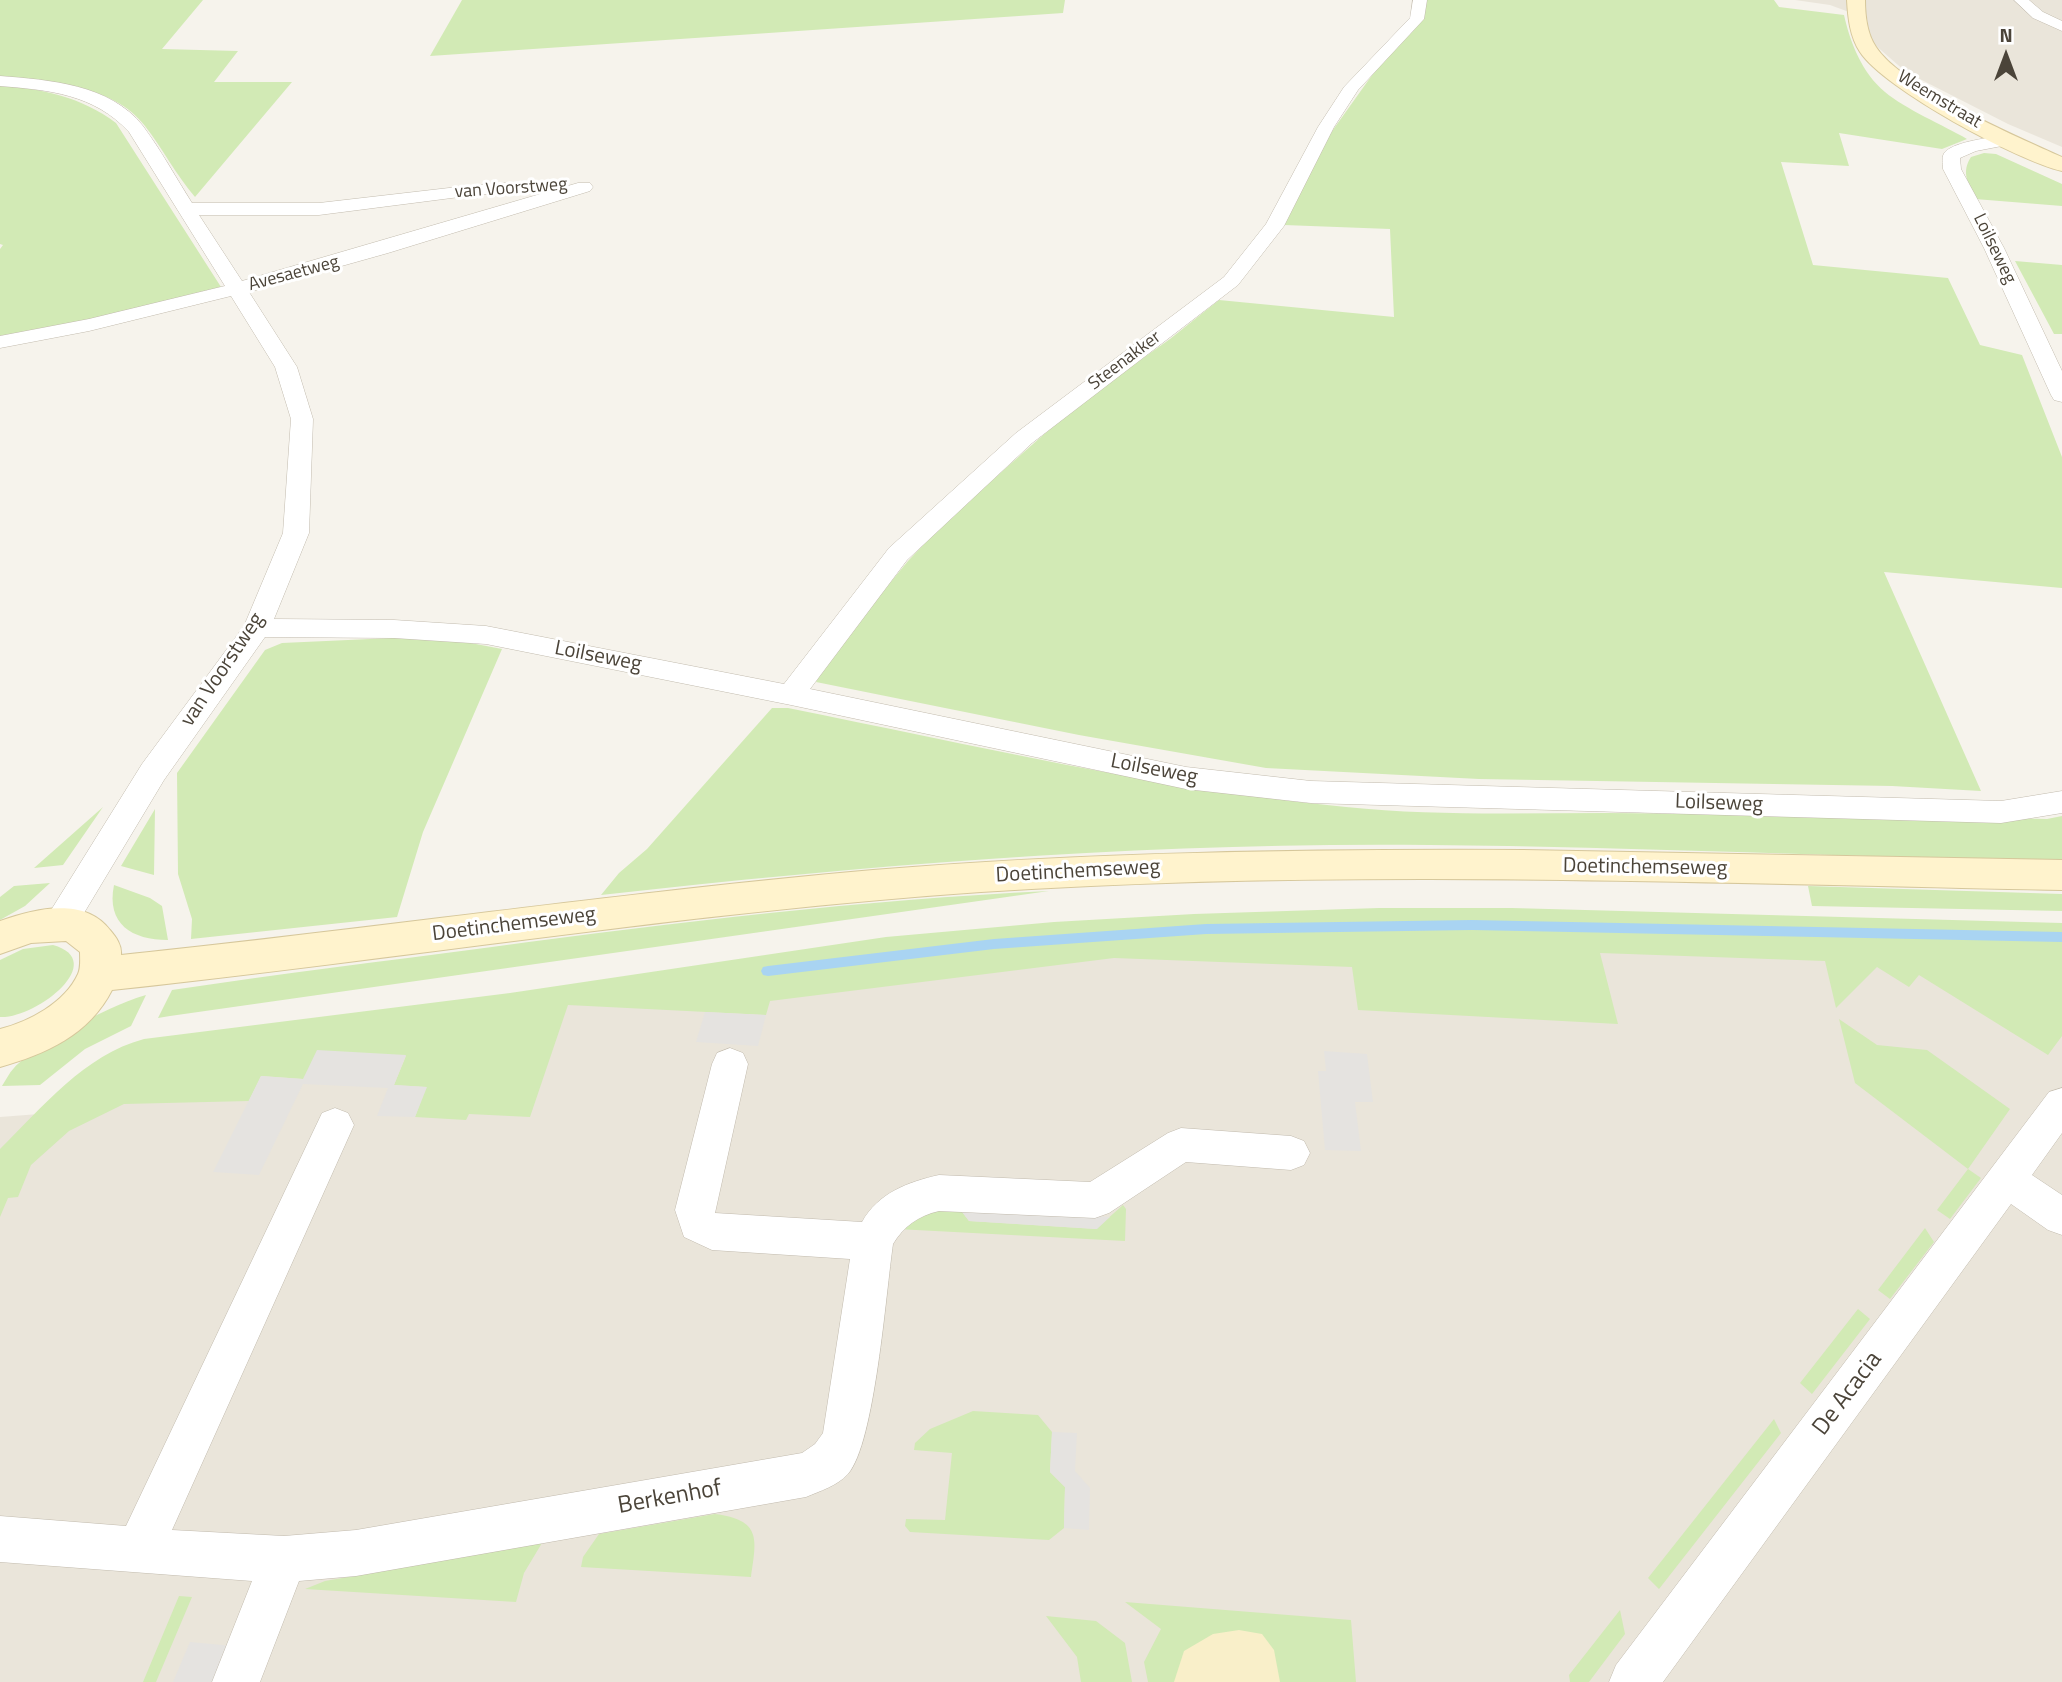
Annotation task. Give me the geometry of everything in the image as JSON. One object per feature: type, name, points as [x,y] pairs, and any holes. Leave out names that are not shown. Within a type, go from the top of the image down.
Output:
[{"type":"main road","name":"Weemstraat","points":[[1856,0],[1861,33],[1870,51],[1888,69],[1908,85],[2006,140],[2062,165]]},
{"type":"main road","name":"Doetinchemseweg","points":[[100,974],[703,901],[982,877],[1198,866],[1477,865],[2062,875]]},
{"type":"main road","points":[[0,938],[24,928],[60,924],[86,932],[101,949],[100,974],[84,1000],[57,1024],[23,1042],[0,1048]]},
{"type":"street","name":"Steenakker","points":[[791,695],[898,554],[1024,438],[1231,281],[1275,226],[1326,127],[1352,87],[1417,19],[1420,0]]},
{"type":"street","points":[[2021,0],[2038,15],[2062,27]]},
{"type":"street","name":"van Voorstweg","points":[[0,81],[52,86],[87,96],[116,110],[136,129],[286,368],[302,419],[296,533],[257,628],[153,772],[60,924]]},
{"type":"street","name":"Loilseweg","points":[[2006,140],[1971,147],[1951,156],[1952,169],[1994,248],[2062,396]]},
{"type":"street","name":"van Voorstweg","points":[[187,209],[319,209],[475,190],[575,184],[584,187]]},
{"type":"street","name":"Avesaetweg","points":[[0,342],[111,320],[236,289],[380,250],[584,187]]},
{"type":"street","name":"Loilseweg","points":[[257,628],[394,629],[485,635],[791,695],[1186,778],[1311,792],[2001,811],[2062,802]]},
{"type":"street","points":[[730,1064],[695,1210],[698,1224],[712,1231],[873,1242]]},
{"type":"street","name":"De Acacia","points":[[1633,1682],[2062,1104]]},
{"type":"street","points":[[139,1550],[335,1125]]},
{"type":"street","name":"Berkenhof","points":[[0,1539],[217,1557],[284,1559],[356,1553],[806,1475],[828,1465],[839,1451],[845,1434],[873,1242],[880,1225],[897,1208],[918,1197],[939,1193],[1095,1200],[1181,1145],[1291,1153]]},
{"type":"street","points":[[2008,1180],[2062,1217]]},
{"type":"street","points":[[236,1682],[284,1559]]},
{"type":"shaded area","points":[[1795,0],[2062,0],[2062,147],[2008,124],[1906,72],[1866,37],[1860,16],[1830,5]]},
{"type":"shaded area","points":[[1327,920],[2062,931],[2062,1682],[0,1682],[0,1117],[52,1113],[588,996]]},
{"type":"shaded area","points":[[705,1012],[766,1015],[758,1046],[696,1042]]},
{"type":"shaded area","points":[[317,1050],[406,1055],[394,1085],[427,1087],[415,1117],[377,1116],[388,1088],[303,1084],[259,1175],[213,1172],[261,1076],[303,1079]]},
{"type":"shaded area","points":[[1324,1051],[1367,1054],[1373,1102],[1355,1102],[1361,1151],[1325,1150],[1318,1071],[1326,1071]]},
{"type":"shaded area","points":[[959,1208],[1110,1217],[1097,1229],[969,1221]]},
{"type":"shaded area","points":[[1052,1432],[1077,1433],[1075,1471],[1090,1488],[1089,1530],[1064,1528],[1065,1487],[1050,1472]]},
{"type":"shaded area","points":[[190,1642],[233,1646],[219,1682],[173,1682]]},
{"type":"green space","points":[[0,0],[203,0],[162,49],[238,51],[214,82],[292,82],[195,197],[145,126],[115,101],[98,93],[59,84],[0,77]]},
{"type":"green space","points":[[462,0],[1065,0],[1063,13],[430,56]]},
{"type":"green space","points":[[1427,0],[1774,0],[1779,7],[1844,15],[1858,56],[1877,84],[1903,105],[1967,139],[1942,149],[1839,133],[1849,166],[1781,162],[1813,265],[1948,278],[1980,345],[2022,355],[2062,457],[2062,588],[1884,572],[1981,791],[1892,786],[1479,779],[1266,768],[1079,735],[816,682],[828,658],[908,561],[945,522],[1077,405],[1170,339],[1219,300],[1394,317],[1390,229],[1284,225],[1330,134],[1375,71],[1423,19]]},
{"type":"green space","points":[[0,85],[61,96],[89,107],[116,123],[221,287],[70,324],[0,336],[0,249],[3,245],[0,244]]},
{"type":"green space","points":[[1984,153],[1996,154],[2062,184],[2062,206],[1975,199],[1966,168],[1971,157]]},
{"type":"green space","points":[[2015,261],[2062,265],[2062,334],[2054,334]]},
{"type":"green space","points":[[414,637],[455,640],[502,649],[423,832],[397,917],[191,939],[192,919],[178,874],[177,773],[265,650],[282,643]]},
{"type":"green space","points":[[772,708],[788,708],[1136,778],[1276,799],[1378,810],[2047,819],[2062,816],[2062,861],[1509,846],[1222,847],[1014,857],[601,895],[619,873],[647,849]]},
{"type":"green space","points":[[103,807],[63,865],[34,868]]},
{"type":"green space","points":[[155,809],[154,875],[121,866]]},
{"type":"green space","points":[[50,883],[25,906],[0,920],[0,897],[14,886]]},
{"type":"green space","points":[[114,885],[150,898],[162,906],[168,940],[143,937],[124,927],[114,910]]},
{"type":"green space","points":[[1808,886],[2062,894],[2062,911],[1812,906]]},
{"type":"green space","points":[[1049,891],[158,1018],[172,990],[212,984],[700,921],[839,906]]},
{"type":"green space","points":[[1379,908],[1512,908],[2062,923],[2062,1036],[2048,1055],[1919,975],[1909,987],[1877,967],[1836,1008],[1825,961],[1600,953],[1618,1024],[1358,1010],[1352,967],[1114,958],[770,1001],[766,1015],[568,1005],[530,1117],[469,1114],[466,1120],[415,1117],[426,1087],[394,1085],[406,1056],[303,1079],[261,1076],[249,1101],[124,1104],[69,1131],[31,1165],[18,1197],[8,1198],[0,1217],[0,1149],[83,1070],[102,1057],[144,1039],[510,993],[886,937],[1054,922]]},
{"type":"green space","points":[[53,945],[69,953],[74,963],[71,975],[48,999],[15,1015],[0,1017],[0,960],[23,949]]},
{"type":"green space","points":[[146,995],[131,1026],[85,1049],[40,1085],[2,1086],[9,1074],[25,1058],[57,1036],[96,1015]]},
{"type":"green space","points":[[1839,1019],[1877,1045],[1927,1050],[2010,1109],[1968,1169],[1855,1083]]},
{"type":"green space","points":[[1968,1169],[1981,1178],[1950,1219],[1937,1210]]},
{"type":"green space","points":[[1123,1205],[1126,1209],[1125,1241],[897,1229],[911,1215],[959,1208],[969,1221],[1096,1229]]},
{"type":"green space","points":[[1925,1228],[1934,1242],[1890,1299],[1878,1290]]},
{"type":"green space","points":[[1858,1309],[1870,1319],[1812,1394],[1800,1383]]},
{"type":"green space","points":[[973,1411],[1038,1415],[1052,1432],[1050,1472],[1065,1487],[1064,1528],[1049,1540],[910,1532],[905,1526],[906,1519],[945,1520],[952,1453],[914,1450],[915,1443],[930,1429]]},
{"type":"green space","points":[[1774,1419],[1781,1433],[1659,1589],[1648,1578]]},
{"type":"green space","points":[[715,1514],[741,1521],[752,1533],[754,1552],[751,1577],[581,1567],[583,1557],[599,1534]]},
{"type":"green space","points":[[542,1543],[524,1573],[516,1602],[305,1589],[325,1581]]},
{"type":"green space","points":[[179,1596],[192,1597],[156,1682],[143,1682]]},
{"type":"green space","points":[[1125,1602],[1351,1620],[1356,1682],[1148,1682],[1144,1662],[1161,1629]]},
{"type":"green space","points":[[1620,1610],[1625,1634],[1589,1682],[1570,1682],[1569,1675]]},
{"type":"green space","points":[[1046,1616],[1096,1621],[1125,1643],[1132,1682],[1081,1682],[1077,1657]]},
{"type":"sand","points":[[1239,1630],[1262,1634],[1274,1650],[1280,1682],[1174,1682],[1184,1651],[1213,1634]]},
{"type":"waterway","points":[[768,971],[994,944],[1206,929],[1472,925],[2062,937]]}]
